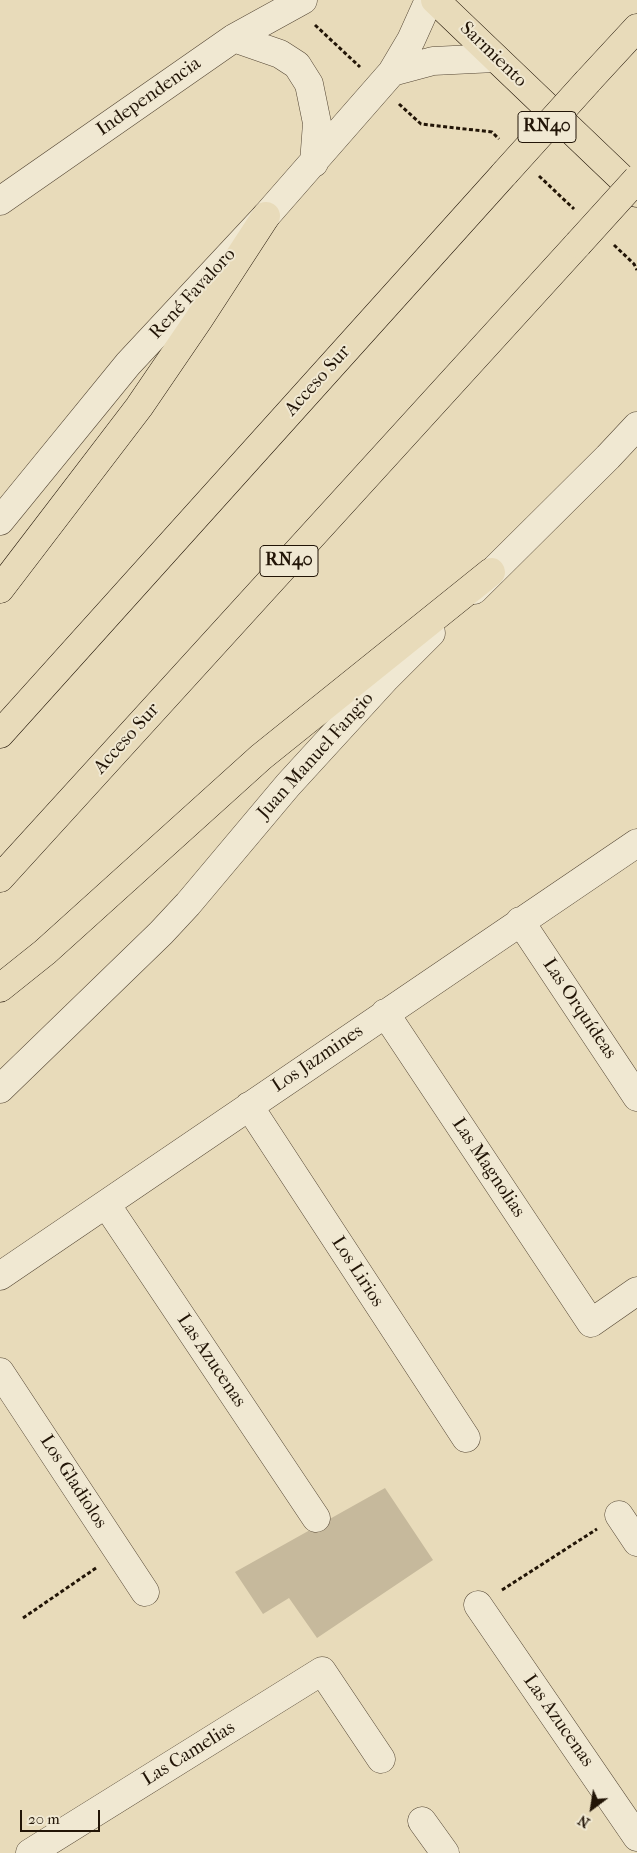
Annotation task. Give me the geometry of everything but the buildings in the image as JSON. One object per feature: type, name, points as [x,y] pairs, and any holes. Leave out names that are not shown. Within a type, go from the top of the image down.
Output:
[{"type":"main road","name":"Sarmiento","points":[[436,0],[637,193]]},
{"type":"main road","name":"Acceso Sur","points":[[0,734],[637,28]]},
{"type":"main road","name":"Acceso Sur","points":[[0,878],[637,179]]},
{"type":"main road","points":[[0,589],[139,407],[266,216]]},
{"type":"main road","points":[[0,988],[45,952],[261,757],[491,572]]},
{"type":"street","name":"René Favaloro","points":[[0,521],[128,364],[266,216],[386,79],[411,40],[429,0]]},
{"type":"street","name":"Independencia","points":[[0,201],[234,38],[298,2]]},
{"type":"street","points":[[234,38],[280,54],[297,65],[309,84],[317,123],[314,162]]},
{"type":"street","points":[[386,79],[433,61],[495,58]]},
{"type":"street","name":"Juan Manuel Fangio","points":[[0,1089],[161,933],[301,771],[386,678],[637,426]]},
{"type":"street","name":"Los Jazmines","points":[[0,1276],[637,843]]},
{"type":"street","name":"Las Orquídeas","points":[[520,921],[637,1097]]},
{"type":"street","name":"Las Magnolias","points":[[385,1013],[591,1323],[637,1291]]},
{"type":"street","name":"Los Lirios","points":[[249,1106],[466,1438]]},
{"type":"street","name":"Las Azucenas","points":[[106,1204],[316,1518]]},
{"type":"street","name":"Los Gladiolos","points":[[0,1372],[145,1592]]},
{"type":"street","points":[[619,1515],[637,1542]]},
{"type":"street","name":"Las Azucenas","points":[[478,1606],[637,1837]]},
{"type":"street","name":"Las Camelias","points":[[30,1853],[322,1671],[381,1759]]},
{"type":"street","points":[[422,1821],[439,1851]]},
{"type":"path","points":[[298,2],[386,79],[421,124],[492,132],[506,146]]},
{"type":"path","points":[[534,172],[577,211]]},
{"type":"path","points":[[613,244],[634,264],[637,270]]},
{"type":"path","points":[[478,1606],[619,1515]]},
{"type":"path","points":[[23,1618],[119,1552]]},
{"type":"shaded area","points":[[385,1488],[433,1560],[317,1638],[289,1598],[263,1614],[235,1572]]}]
